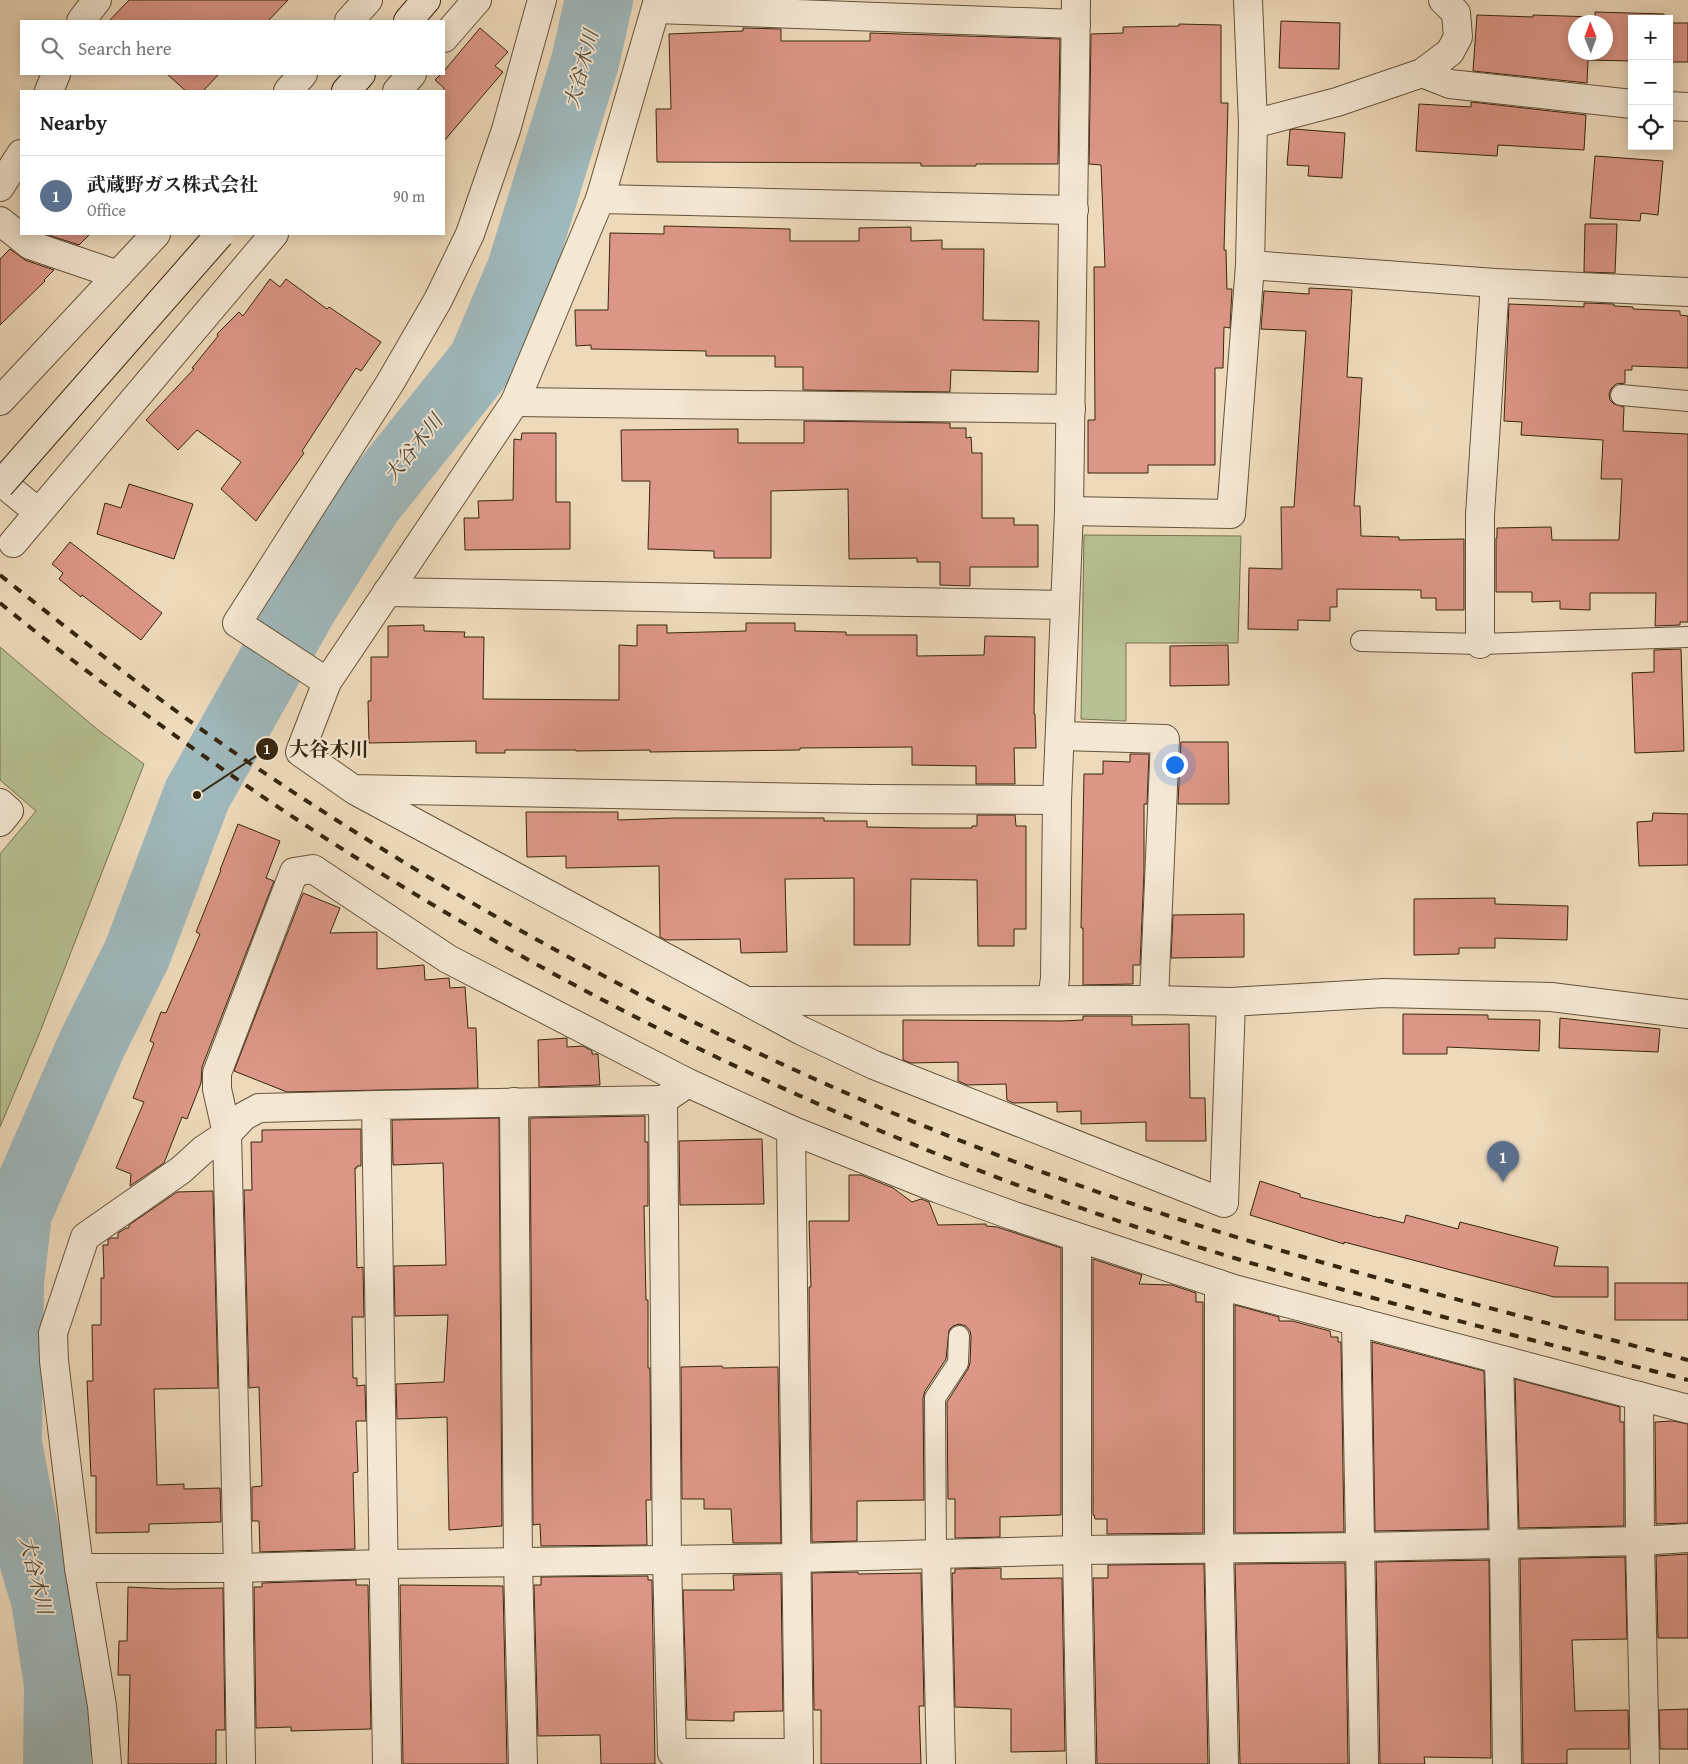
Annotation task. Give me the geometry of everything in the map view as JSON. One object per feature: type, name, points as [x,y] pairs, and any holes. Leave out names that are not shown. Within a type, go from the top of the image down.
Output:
[{"type":"street","points":[[82,20],[97,0]]},
{"type":"street","points":[[350,20],[368,0]]},
{"type":"street","points":[[409,20],[426,0]]},
{"type":"street","points":[[445,37],[477,0]]},
{"type":"street","points":[[327,682],[237,623],[390,383],[438,300],[470,234],[506,130],[542,0]]},
{"type":"street","points":[[1069,510],[1231,514],[1250,265],[1253,124],[1248,0]]},
{"type":"street","points":[[1253,124],[1337,102],[1422,73],[1450,52],[1458,37],[1456,13],[1442,0]]},
{"type":"street","points":[[1052,1000],[1055,978],[1057,800],[1069,510],[1076,12],[657,5],[600,200],[514,402],[327,682],[300,752],[353,789],[802,1031],[874,1065],[1224,1203],[1231,1002]]},
{"type":"street","points":[[1422,73],[1450,84],[1628,104]]},
{"type":"street","points":[[49,90],[56,75]]},
{"type":"street","points":[[289,90],[302,75]]},
{"type":"street","points":[[347,90],[360,75]]},
{"type":"street","points":[[398,90],[411,75]]},
{"type":"street","points":[[1673,106],[1688,107]]},
{"type":"street","points":[[0,187],[20,156]]},
{"type":"street","points":[[600,200],[1074,210]]},
{"type":"street","points":[[0,221],[30,245],[118,275]]},
{"type":"street","points":[[0,401],[155,235]]},
{"type":"street","points":[[0,485],[219,235]]},
{"type":"street","points":[[13,543],[273,235]]},
{"type":"street","points":[[1250,265],[1495,283],[1688,292]]},
{"type":"street","points":[[1480,644],[1480,515],[1495,283]]},
{"type":"street","points":[[514,402],[1071,409]]},
{"type":"street","points":[[0,481],[38,512]]},
{"type":"street","points":[[387,592],[1064,605]]},
{"type":"street","points":[[1061,736],[1165,740],[1154,1000]]},
{"type":"street","points":[[353,789],[861,799],[1057,800]]},
{"type":"street","points":[[0,803],[9,811],[0,822]]},
{"type":"street","points":[[241,1764],[227,1134],[217,1089],[217,1073],[294,872],[313,869],[448,959],[688,1083],[791,1130],[939,1189],[1077,1238],[1219,1284],[1688,1409]]},
{"type":"street","points":[[745,1001],[1154,1000],[1231,1002],[1384,993],[1551,997],[1688,1014]]},
{"type":"street","points":[[107,1764],[102,1706],[79,1568],[54,1361],[53,1333],[85,1237],[182,1170],[203,1150],[227,1134],[244,1116],[259,1108],[376,1104],[663,1100],[688,1083]]},
{"type":"street","points":[[663,1100],[667,1559],[672,1758],[799,1758],[791,1130]]},
{"type":"street","points":[[514,1102],[518,1562],[523,1764]]},
{"type":"street","points":[[376,1104],[387,1764]]},
{"type":"street","points":[[1077,1238],[1077,1550],[1081,1764]]},
{"type":"street","points":[[1219,1284],[1219,1548],[1224,1764]]},
{"type":"street","points":[[1356,1321],[1364,1764]]},
{"type":"street","points":[[1499,1360],[1507,1764]]},
{"type":"street","points":[[1639,1396],[1644,1764]]},
{"type":"street","points":[[79,1568],[238,1568],[797,1558],[1077,1550],[1360,1547],[1640,1541],[1688,1538]]},
{"type":"street","points":[[936,1555],[940,1764]]},
{"type":"lane","points":[[1621,395],[1688,401]]},
{"type":"lane","points":[[1361,641],[1480,644],[1688,637]]},
{"type":"lane","points":[[936,1555],[935,1398],[958,1363],[959,1336]]},
{"type":"green space","points":[[1084,535],[1241,536],[1238,643],[1126,643],[1126,721],[1081,719]]},
{"type":"green space","points":[[0,647],[98,730],[144,764],[38,1037],[0,1127],[0,854],[36,811],[0,780]]},
{"type":"building","points":[[129,0],[288,0],[269,20],[110,20]]},
{"type":"building","points":[[1595,12],[1664,14],[1628,15],[1628,61],[1588,60],[1613,60],[1613,15],[1595,15]]},
{"type":"building","points":[[1477,15],[1533,17],[1533,15],[1568,16],[1568,60],[1588,60],[1587,83],[1473,71]]},
{"type":"building","points":[[1281,21],[1340,23],[1339,69],[1279,68]]},
{"type":"building","points":[[1673,23],[1688,23],[1688,62],[1673,62]]},
{"type":"building","points":[[1179,24],[1221,25],[1221,103],[1228,103],[1224,250],[1226,250],[1227,289],[1232,289],[1230,328],[1224,327],[1223,368],[1215,368],[1215,465],[1148,465],[1148,473],[1088,473],[1088,420],[1095,420],[1094,267],[1105,267],[1101,165],[1089,164],[1091,34],[1123,33],[1123,27],[1179,26]]},
{"type":"building","points":[[480,28],[508,52],[495,66],[503,72],[445,140],[445,90],[435,80],[440,75],[445,75],[445,70]]},
{"type":"building","points":[[743,28],[781,29],[781,41],[870,41],[870,33],[1060,39],[1058,164],[921,166],[921,163],[657,162],[656,109],[671,109],[669,34],[743,31]]},
{"type":"building","points":[[168,75],[218,75],[204,90],[185,90]]},
{"type":"building","points":[[1471,102],[1586,115],[1584,150],[1498,145],[1497,156],[1416,151],[1419,104],[1471,107]]},
{"type":"building","points":[[1290,130],[1345,133],[1342,178],[1308,176],[1309,166],[1287,165]]},
{"type":"building","points":[[1595,156],[1663,161],[1658,215],[1641,213],[1640,221],[1590,218]]},
{"type":"building","points":[[1585,224],[1617,224],[1615,273],[1584,272]]},
{"type":"building","points":[[664,226],[790,229],[790,241],[859,241],[859,228],[911,227],[911,241],[942,240],[942,249],[984,249],[983,320],[1039,321],[1038,372],[951,370],[950,392],[803,390],[803,367],[775,367],[775,356],[706,356],[706,351],[591,349],[591,345],[576,346],[575,310],[608,310],[610,233],[664,234]]},
{"type":"building","points":[[48,235],[89,235],[79,245]]},
{"type":"building","points":[[10,249],[25,260],[54,270],[0,325],[0,259]]},
{"type":"building","points":[[270,279],[280,287],[286,279],[327,309],[329,307],[381,342],[361,371],[356,368],[302,451],[304,453],[256,521],[221,489],[241,462],[197,430],[178,450],[146,420],[194,369],[192,368],[218,336],[217,334],[239,312],[243,316]]},
{"type":"building","points":[[1309,288],[1352,290],[1347,377],[1362,378],[1354,506],[1360,506],[1361,536],[1399,537],[1399,540],[1464,539],[1464,610],[1436,610],[1436,598],[1421,598],[1421,590],[1337,589],[1337,607],[1330,607],[1330,621],[1298,620],[1298,630],[1248,629],[1249,568],[1282,569],[1281,507],[1294,507],[1306,331],[1261,329],[1264,291],[1309,294]]},
{"type":"building","points":[[1584,303],[1614,304],[1614,306],[1633,307],[1633,309],[1680,311],[1680,315],[1688,316],[1688,368],[1632,366],[1632,370],[1625,370],[1625,383],[1616,384],[1609,394],[1610,400],[1614,404],[1624,407],[1623,431],[1688,434],[1688,622],[1680,622],[1680,625],[1655,626],[1656,593],[1590,593],[1590,610],[1560,609],[1560,601],[1532,602],[1532,592],[1496,592],[1497,528],[1551,527],[1552,540],[1619,540],[1622,479],[1601,479],[1603,440],[1521,435],[1522,422],[1504,421],[1509,304],[1584,307]]},
{"type":"building","points":[[804,421],[950,423],[950,428],[966,428],[966,438],[971,437],[972,453],[982,453],[982,518],[1014,518],[1014,525],[1038,525],[1038,567],[970,567],[970,586],[940,585],[940,562],[917,562],[917,558],[849,559],[848,489],[771,491],[771,558],[714,558],[714,551],[648,549],[650,481],[622,481],[621,430],[738,429],[738,443],[804,443]]},
{"type":"building","points":[[522,433],[556,433],[556,502],[570,502],[570,549],[465,550],[464,518],[479,518],[478,501],[513,500],[514,439],[521,440]]},
{"type":"building","points":[[129,484],[193,504],[174,559],[97,534],[105,503],[121,508]]},
{"type":"building","points":[[70,542],[162,613],[141,640],[59,579],[63,573],[52,564]]},
{"type":"building","points":[[746,623],[795,623],[795,631],[846,632],[846,635],[917,635],[917,656],[984,655],[985,636],[1035,637],[1034,714],[1036,748],[1014,748],[1015,784],[976,784],[976,766],[912,765],[912,747],[650,752],[650,750],[505,750],[505,753],[476,753],[476,741],[369,743],[368,701],[371,701],[371,657],[388,657],[388,626],[424,625],[424,631],[465,632],[464,637],[484,637],[483,699],[619,700],[619,645],[637,646],[637,625],[667,625],[667,633],[746,631]]},
{"type":"building","points":[[1228,645],[1229,685],[1170,686],[1170,646]]},
{"type":"building","points":[[1681,649],[1684,751],[1635,753],[1632,673],[1654,672],[1654,650]]},
{"type":"building","points":[[1181,742],[1228,742],[1229,804],[1178,804]]},
{"type":"building","points":[[1130,754],[1149,754],[1147,804],[1144,804],[1144,872],[1140,965],[1133,965],[1133,984],[1083,985],[1083,928],[1081,928],[1084,774],[1103,774],[1103,761],[1130,762]]},
{"type":"building","points":[[526,812],[618,812],[618,820],[824,818],[824,821],[867,821],[867,827],[923,828],[972,828],[972,826],[977,826],[977,815],[1015,815],[1016,826],[1026,826],[1026,929],[1014,929],[1014,946],[978,946],[977,880],[911,879],[910,945],[854,945],[854,878],[785,879],[787,952],[741,953],[740,939],[666,940],[660,937],[659,866],[566,868],[566,856],[527,857]]},
{"type":"building","points":[[1653,813],[1688,814],[1688,865],[1639,866],[1637,822],[1652,821]]},
{"type":"building","points":[[238,824],[280,841],[266,878],[274,881],[202,1067],[201,1083],[187,1119],[182,1117],[164,1163],[130,1186],[131,1174],[116,1168],[144,1102],[133,1098],[154,1043],[150,1041],[161,1012],[166,1013],[200,934],[196,932]]},
{"type":"building","points":[[303,893],[340,908],[330,933],[377,932],[377,969],[424,965],[425,980],[449,978],[450,988],[465,987],[468,1028],[476,1028],[478,1088],[287,1092],[234,1071]]},
{"type":"building","points":[[1495,898],[1495,904],[1568,906],[1567,940],[1495,938],[1495,948],[1459,948],[1459,954],[1414,955],[1414,899]]},
{"type":"building","points":[[1244,914],[1244,957],[1171,958],[1173,915]]},
{"type":"building","points":[[1403,1014],[1488,1015],[1488,1019],[1540,1020],[1539,1051],[1447,1047],[1447,1054],[1403,1054]]},
{"type":"building","points":[[1083,1016],[1132,1016],[1132,1025],[1189,1024],[1190,1098],[1205,1098],[1206,1141],[1146,1141],[1146,1122],[1081,1124],[1081,1111],[1057,1112],[1057,1102],[1013,1103],[1007,1100],[1006,1084],[967,1085],[958,1081],[958,1062],[911,1063],[903,1060],[903,1020],[1062,1021],[1083,1020]]},
{"type":"building","points":[[1560,1018],[1660,1029],[1658,1052],[1559,1048]]},
{"type":"building","points":[[567,1038],[567,1047],[583,1046],[592,1051],[592,1054],[598,1054],[600,1085],[539,1087],[538,1040]]},
{"type":"building","points":[[645,1116],[645,1142],[648,1142],[648,1206],[644,1206],[646,1300],[648,1300],[648,1368],[650,1368],[651,1500],[646,1500],[647,1545],[541,1546],[540,1524],[533,1525],[530,1118]]},
{"type":"building","points":[[499,1118],[502,1526],[449,1530],[447,1417],[397,1419],[396,1384],[444,1382],[448,1315],[395,1316],[394,1266],[446,1265],[443,1163],[393,1165],[392,1120]]},
{"type":"building","points":[[361,1129],[361,1166],[355,1168],[357,1268],[363,1267],[364,1317],[352,1317],[353,1378],[357,1378],[357,1386],[365,1385],[366,1421],[356,1421],[358,1472],[353,1473],[355,1549],[260,1552],[259,1521],[252,1521],[252,1487],[262,1486],[259,1387],[249,1388],[244,1190],[252,1190],[251,1142],[262,1142],[262,1130]]},
{"type":"building","points":[[762,1139],[764,1204],[680,1205],[679,1141]]},
{"type":"building","points":[[849,1175],[861,1175],[893,1188],[912,1202],[921,1199],[929,1202],[938,1225],[986,1224],[986,1226],[997,1227],[1061,1248],[1061,1515],[1000,1517],[1000,1537],[955,1538],[955,1499],[948,1499],[947,1402],[968,1369],[971,1336],[966,1326],[959,1324],[949,1330],[946,1359],[925,1391],[923,1398],[924,1500],[857,1501],[857,1541],[812,1542],[809,1221],[849,1221]]},
{"type":"building","points":[[1260,1181],[1300,1194],[1300,1197],[1380,1218],[1404,1223],[1406,1215],[1458,1229],[1460,1222],[1558,1247],[1554,1266],[1608,1267],[1608,1297],[1554,1297],[1344,1242],[1344,1244],[1250,1215]]},
{"type":"building","points":[[213,1191],[218,1388],[154,1389],[157,1485],[184,1484],[184,1489],[220,1488],[221,1522],[149,1524],[149,1532],[96,1533],[96,1476],[91,1476],[87,1381],[93,1381],[92,1325],[101,1325],[101,1278],[104,1278],[103,1245],[108,1245],[108,1240],[111,1238],[118,1238],[118,1233],[129,1228],[129,1225],[177,1192]]},
{"type":"building","points":[[1093,1259],[1142,1275],[1139,1284],[1172,1285],[1196,1293],[1196,1302],[1203,1302],[1203,1533],[1107,1534],[1107,1519],[1095,1519],[1093,1515]]},
{"type":"building","points":[[1615,1283],[1688,1283],[1688,1320],[1615,1320]]},
{"type":"building","points":[[1235,1305],[1279,1317],[1279,1321],[1292,1321],[1330,1331],[1331,1337],[1338,1337],[1338,1342],[1341,1342],[1344,1532],[1235,1533]]},
{"type":"building","points":[[1372,1342],[1484,1371],[1488,1529],[1375,1531]]},
{"type":"building","points":[[722,1366],[723,1368],[778,1367],[781,1543],[733,1543],[731,1509],[704,1509],[704,1499],[682,1499],[681,1367]]},
{"type":"building","points":[[1515,1379],[1620,1407],[1620,1422],[1624,1422],[1624,1526],[1519,1528]]},
{"type":"building","points":[[1673,1421],[1688,1424],[1688,1523],[1656,1524],[1655,1422]]},
{"type":"building","points":[[1688,1554],[1688,1638],[1658,1638],[1656,1556]]},
{"type":"building","points":[[1625,1557],[1627,1639],[1572,1640],[1575,1711],[1628,1710],[1629,1749],[1570,1749],[1567,1750],[1567,1764],[1523,1764],[1520,1559]]},
{"type":"building","points":[[1489,1560],[1491,1758],[1424,1757],[1425,1764],[1380,1764],[1376,1562]]},
{"type":"building","points":[[1345,1563],[1348,1764],[1240,1764],[1235,1564]]},
{"type":"building","points":[[1204,1564],[1208,1764],[1097,1764],[1093,1578],[1108,1578],[1108,1565]]},
{"type":"building","points":[[1001,1568],[1001,1579],[1062,1578],[1065,1751],[1011,1752],[1011,1709],[955,1707],[952,1573],[955,1573],[955,1569]]},
{"type":"building","points":[[858,1572],[858,1574],[921,1573],[924,1706],[919,1706],[921,1764],[821,1764],[821,1710],[814,1710],[812,1573]]},
{"type":"building","points":[[781,1574],[783,1711],[734,1712],[734,1721],[687,1720],[683,1590],[734,1590],[733,1575]]},
{"type":"building","points":[[648,1576],[648,1580],[652,1580],[655,1764],[601,1764],[600,1735],[538,1736],[534,1585],[541,1585],[541,1577]]},
{"type":"building","points":[[356,1580],[356,1585],[368,1585],[371,1729],[291,1731],[291,1727],[256,1728],[254,1587],[262,1587],[262,1583]]},
{"type":"building","points":[[400,1585],[503,1586],[507,1764],[403,1764]]},
{"type":"building","points":[[128,1587],[169,1589],[223,1588],[225,1730],[216,1730],[216,1764],[128,1764],[130,1675],[118,1675],[119,1641],[127,1641]]},
{"type":"building","points":[[1688,1709],[1688,1749],[1660,1749],[1659,1710]]},
{"type":"waterway","name":"大谷木川","points":[[57,1764],[58,1684],[45,1600],[25,1533],[8,1444],[10,1282],[18,1213],[92,1044],[137,954],[197,795],[303,607],[369,502],[482,361],[521,269],[585,62],[599,0]]},
{"type":"railway","points":[[0,575],[191,722],[257,768],[363,837],[471,902],[581,964],[693,1022],[807,1076],[923,1126],[1041,1171],[1225,1234],[1489,1308],[1688,1360]]},
{"type":"railway","points":[[0,603],[66,656],[180,739],[287,813],[396,883],[508,948],[622,1010],[738,1067],[856,1121],[976,1169],[1098,1214],[1318,1283],[1688,1380]]},
{"type":"place","name":"大谷木川","points":[[197,795]]},
{"type":"place","name":"武蔵野ガス株式会社","points":[[1503,1182]]}]
